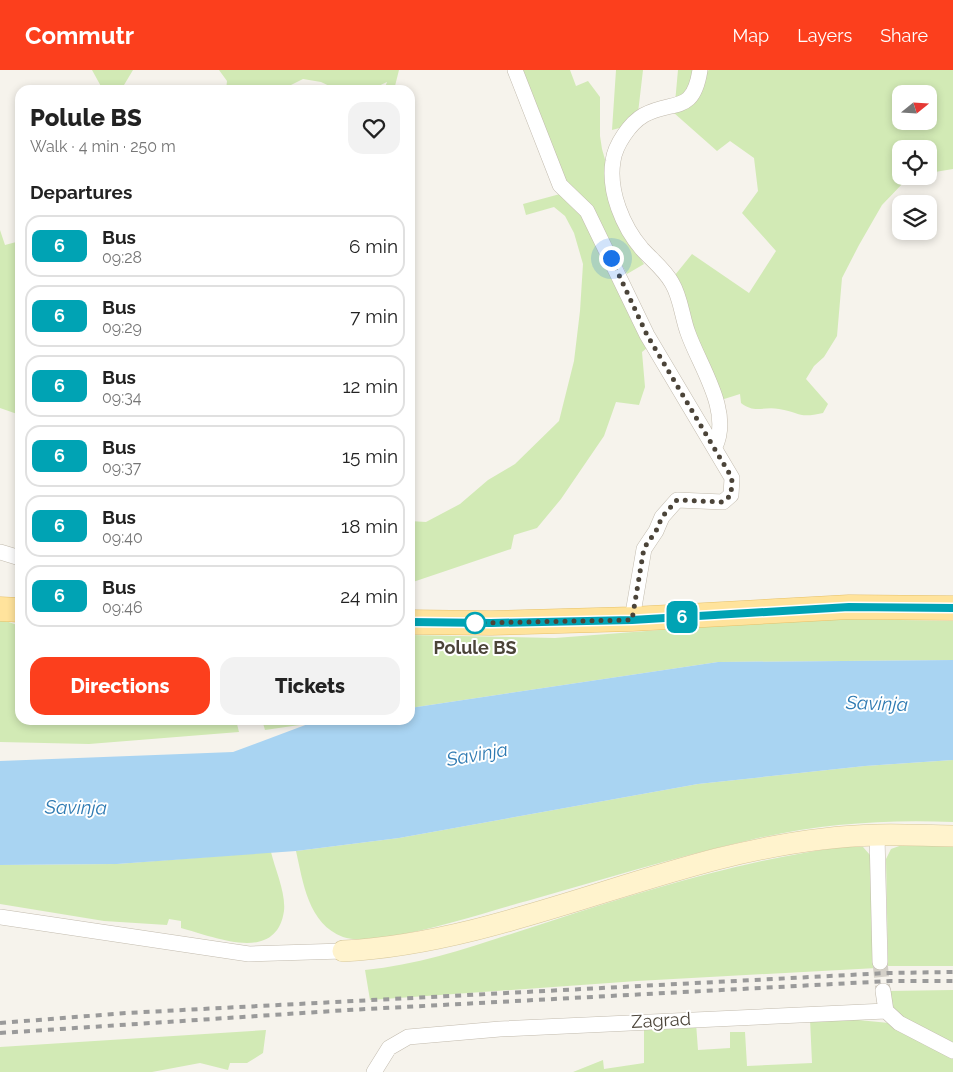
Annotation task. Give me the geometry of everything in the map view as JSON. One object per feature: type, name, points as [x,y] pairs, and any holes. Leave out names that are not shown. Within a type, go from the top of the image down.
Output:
[{"type":"main road","points":[[415,622],[491,623],[632,620],[849,607],[953,608]]},
{"type":"main road","points":[[0,609],[15,610]]},
{"type":"street","points":[[515,70],[560,185],[587,211],[647,335],[732,478],[731,495],[723,502],[677,500],[662,517],[656,531],[644,548],[632,620]]},
{"type":"street","points":[[700,70],[696,88],[689,100],[678,106],[644,115],[633,124],[622,140],[613,160],[613,192],[623,218],[636,239],[672,282],[680,300],[688,334],[709,375],[721,436],[715,448]]},
{"type":"street","points":[[0,552],[15,556]]},
{"type":"street","points":[[877,835],[880,962]]},
{"type":"street","points":[[0,917],[249,954],[376,949],[454,935],[718,859],[806,842],[877,835],[953,836]]},
{"type":"street","points":[[883,991],[886,1011],[899,1023],[953,1051]]},
{"type":"street","name":"Zagrad","points":[[374,1072],[389,1048],[408,1037],[500,1029],[886,1011]]},
{"type":"green space","points":[[92,70],[133,70],[124,85],[100,85]]},
{"type":"green space","points":[[219,70],[399,70],[395,85],[386,85],[387,82],[381,85],[327,85],[303,79],[291,85],[227,85],[227,81]]},
{"type":"green space","points":[[520,70],[570,70],[576,86],[588,81],[600,97],[602,149],[628,240],[644,264],[627,274],[589,206],[563,179]]},
{"type":"green space","points":[[616,70],[643,70],[638,113],[627,126],[612,130]]},
{"type":"green space","points":[[678,70],[697,70],[694,84],[675,103]]},
{"type":"green space","points":[[709,70],[953,70],[953,169],[937,172],[937,140],[892,140],[892,185],[901,185],[882,205],[842,278],[837,336],[824,357],[814,366],[806,379],[828,404],[823,413],[804,415],[773,408],[755,409],[741,403],[740,394],[721,400],[693,331],[675,275],[692,254],[749,293],[776,251],[742,213],[758,191],[754,158],[730,141],[717,151],[674,113],[704,73]]},
{"type":"green space","points":[[560,194],[584,218],[647,348],[642,352],[645,387],[639,405],[616,402],[604,436],[561,499],[537,528],[514,535],[511,549],[415,581],[415,521],[426,522],[460,504],[488,480],[515,464],[559,421],[574,361],[583,264],[574,233],[565,216],[554,207],[526,215],[523,204]]},
{"type":"green space","points":[[0,230],[5,245],[15,242],[15,413],[0,408]]},
{"type":"green space","points":[[0,619],[15,624],[15,725],[237,725],[239,732],[89,744],[0,742]]},
{"type":"green space","points":[[847,619],[953,621],[953,660],[718,662],[415,707],[415,635],[555,638],[725,625]]},
{"type":"green space","points":[[264,725],[300,725],[265,730]]},
{"type":"green space","points":[[953,760],[953,822],[876,822],[825,826],[775,835],[666,861],[461,920],[406,934],[381,938],[359,939],[343,937],[331,931],[322,922],[309,901],[296,851],[399,838],[698,784],[865,766]]},
{"type":"green space","points":[[953,844],[953,966],[888,966],[886,859],[891,849],[902,845]]},
{"type":"green space","points":[[843,847],[863,847],[870,855],[873,866],[877,968],[637,981],[370,1000],[365,970],[412,963],[458,951],[621,899],[730,868]]},
{"type":"green space","points":[[271,852],[282,889],[284,911],[279,928],[269,938],[256,942],[242,943],[209,936],[181,928],[181,921],[169,919],[167,925],[104,921],[0,904],[0,865],[117,864]]},
{"type":"green space","points":[[953,990],[953,1045],[896,1013],[887,991]]},
{"type":"green space","points":[[810,1019],[848,1019],[889,1023],[953,1057],[953,1072],[573,1072],[603,1060],[604,1069],[644,1063],[644,1027],[696,1023],[698,1050],[730,1048],[730,1032],[745,1032],[747,1066],[812,1063]]},
{"type":"green space","points":[[266,1030],[263,1053],[247,1063],[230,1063],[228,1070],[200,1063],[152,1072],[0,1072],[0,1047]]},
{"type":"water","name":"Savinja","points":[[953,660],[953,760],[865,766],[698,784],[399,838],[296,851],[117,864],[0,865],[0,761],[233,752],[305,725],[415,725],[415,707],[718,662]]},
{"type":"tunnel","points":[[880,962],[883,991]]},
{"type":"railway","points":[[0,1023],[126,1013],[887,973],[953,972]]},
{"type":"railway","points":[[0,1033],[348,1010],[890,981],[953,981]]},
{"type":"bus line","name":"6","points":[[415,622],[491,623],[632,620],[849,607],[953,608]]},
{"type":"place","name":"Polule BS","points":[[475,623]]},
{"type":"route","points":[[475,623],[632,620],[644,548],[656,531],[662,517],[677,500],[723,502],[731,495],[732,478],[647,335],[611,258]]}]
